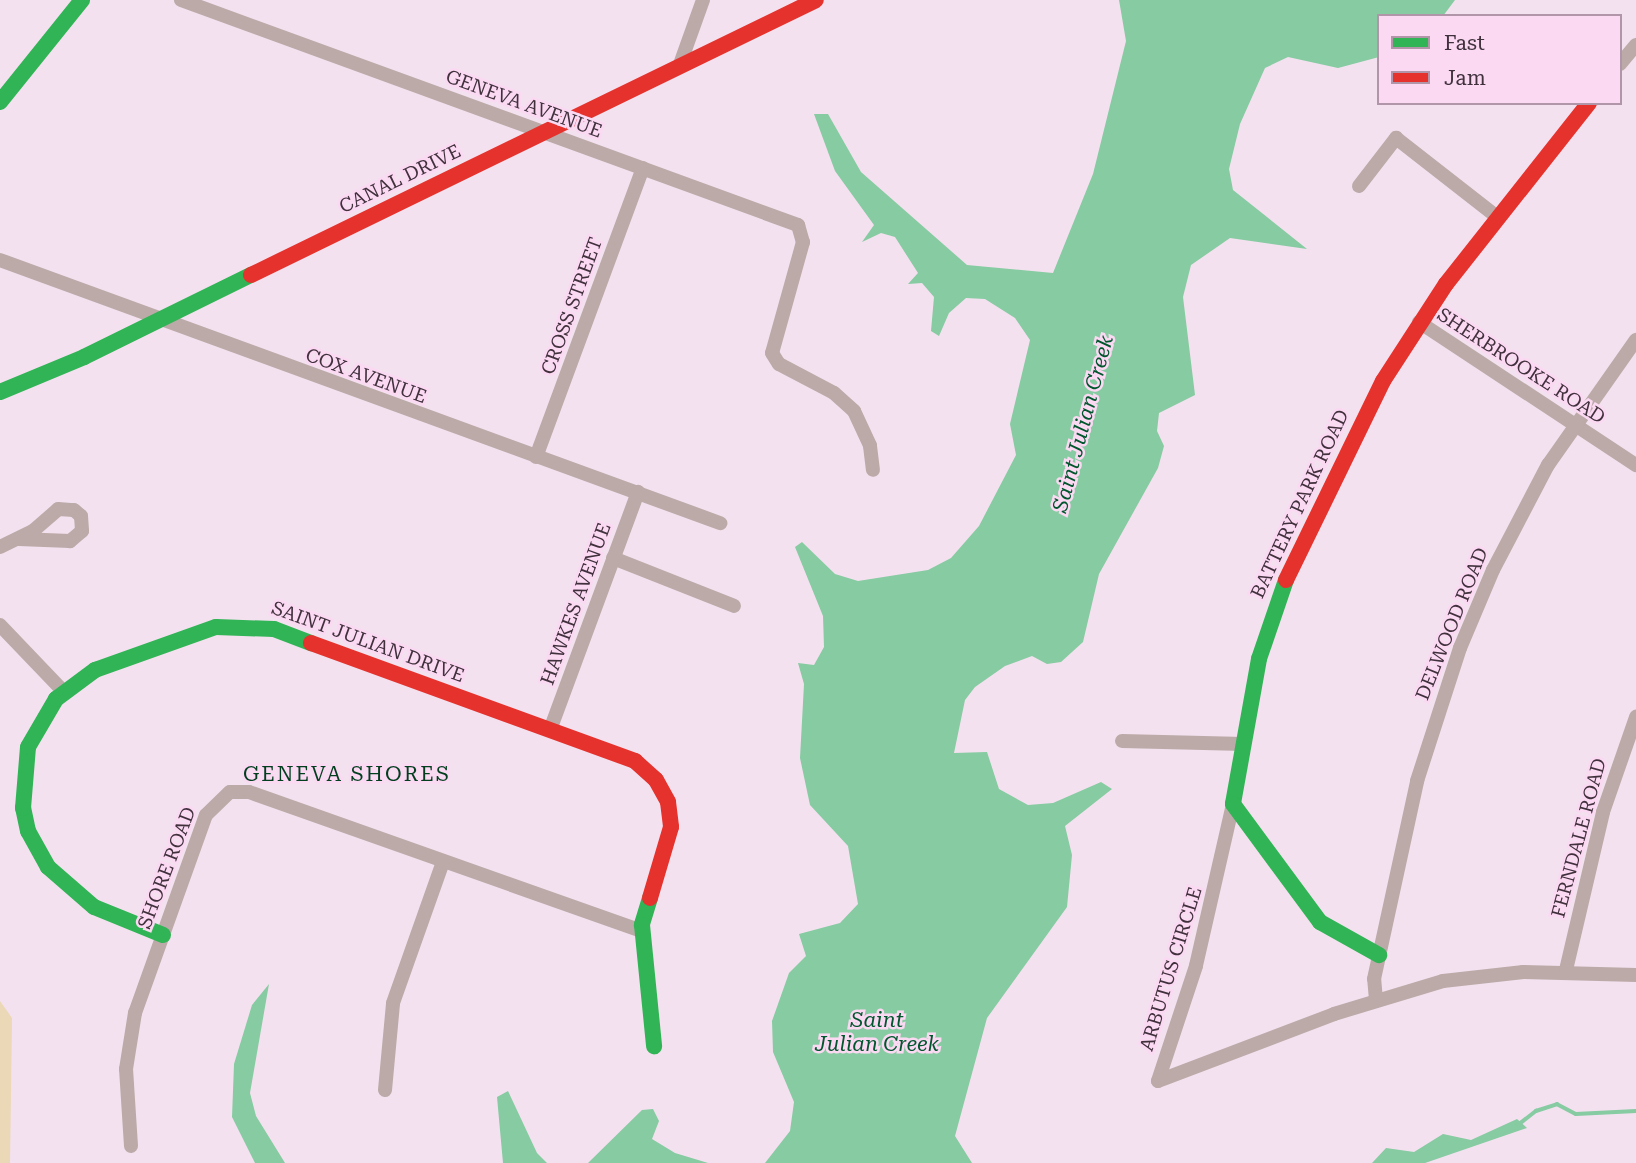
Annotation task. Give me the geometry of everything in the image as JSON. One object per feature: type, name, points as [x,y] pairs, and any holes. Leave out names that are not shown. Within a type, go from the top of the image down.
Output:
[{"type":"street","points":[[0,102],[82,0]]},
{"type":"street","name":"GENEVA AVENUE","points":[[181,0],[798,225],[804,237],[773,346],[775,360],[834,393],[853,411],[868,439],[873,470]]},
{"type":"street","points":[[680,67],[703,0]]},
{"type":"street","name":"CANAL DRIVE","points":[[0,392],[157,320],[816,0]]},
{"type":"street","points":[[1622,62],[1636,45]]},
{"type":"street","name":"BATTERY PARK ROAD","points":[[1233,804],[1259,659],[1279,594],[1366,412],[1419,322],[1497,217],[1587,105]]},
{"type":"street","points":[[1359,186],[1396,138],[1497,217]]},
{"type":"street","name":"CROSS STREET","points":[[536,457],[643,167]]},
{"type":"street","name":"COX AVENUE","points":[[0,260],[157,320],[720,523]]},
{"type":"street","name":"SHERBROOKE ROAD","points":[[1419,322],[1636,465]]},
{"type":"street","name":"DELWOOD ROAD","points":[[1379,955],[1416,781],[1456,660],[1505,546],[1574,424],[1636,340]]},
{"type":"street","name":"HAWKES AVENUE","points":[[550,730],[638,492]]},
{"type":"street","points":[[0,547],[19,539]]},
{"type":"street","points":[[613,558],[734,606]]},
{"type":"street","points":[[0,625],[64,691]]},
{"type":"street","name":"SAINT JULIAN DRIVE","points":[[163,935],[74,894],[48,867],[28,831],[22,802],[25,760],[34,733],[64,691],[95,670],[216,627],[257,625],[635,761],[663,790],[671,815],[670,834],[645,907],[642,932],[654,1046]]},
{"type":"street","name":"FERNDALE ROAD","points":[[1566,970],[1602,812],[1636,716]]},
{"type":"street","points":[[1122,741],[1244,744]]},
{"type":"street","name":"SHORE ROAD","points":[[131,1146],[126,1104],[130,1033],[206,815],[230,793],[250,792],[642,932]]},
{"type":"street","points":[[1233,804],[1321,922],[1379,955],[1376,1000],[1443,981],[1566,970],[1636,975]]},
{"type":"street","name":"ARBUTUS CIRCLE","points":[[1233,804],[1196,966],[1158,1081],[1376,1000]]},
{"type":"street","points":[[385,1090],[393,1003],[443,862]]},
{"type":"shaded area","points":[[0,1001],[12,1018],[10,1163],[0,1163]]},
{"type":"water","name":"Saint Julian Creek","points":[[1119,0],[1455,0],[1444,14],[1377,14],[1377,58],[1338,68],[1288,57],[1265,68],[1240,124],[1229,169],[1233,190],[1307,249],[1230,238],[1191,265],[1183,297],[1195,395],[1159,413],[1157,431],[1164,446],[1158,468],[1099,574],[1083,642],[1061,662],[1047,664],[1032,656],[1005,666],[975,687],[965,700],[954,753],[987,752],[999,789],[1028,805],[1053,803],[1101,782],[1112,789],[1065,826],[1072,855],[1067,907],[987,1018],[955,1136],[972,1163],[765,1163],[790,1131],[794,1102],[773,1052],[772,1021],[789,973],[806,956],[799,934],[840,923],[858,904],[848,846],[810,805],[800,758],[804,684],[798,663],[814,665],[824,647],[823,616],[795,547],[802,542],[835,574],[858,581],[928,570],[951,558],[979,526],[1016,455],[1010,424],[1030,340],[1015,318],[985,299],[966,298],[949,313],[939,336],[931,331],[934,297],[922,283],[908,284],[918,273],[895,237],[881,233],[862,242],[874,225],[835,171],[814,114],[828,114],[861,172],[967,265],[1053,273],[1093,174],[1126,41]]},
{"type":"water","points":[[269,984],[250,1093],[256,1116],[285,1163],[255,1163],[232,1117],[234,1064],[252,1005]]},
{"type":"water","points":[[508,1091],[537,1153],[547,1163],[503,1163],[497,1097]]},
{"type":"water","points":[[653,1109],[659,1121],[652,1139],[675,1153],[708,1163],[588,1163],[642,1110]]},
{"type":"water","points":[[1517,1119],[1527,1128],[1425,1163],[1372,1163],[1386,1148],[1414,1152],[1443,1134],[1471,1140]]},
{"type":"waterway","points":[[1518,1125],[1536,1111],[1557,1104],[1576,1114],[1636,1111]]},
{"type":"traffic: fast","points":[[0,102],[82,0]]},
{"type":"traffic: fast","points":[[0,392],[84,357],[251,275]]},
{"type":"traffic: fast","points":[[1286,580],[1259,659],[1233,804],[1320,922],[1379,955]]},
{"type":"traffic: fast","points":[[163,935],[94,907],[48,867],[28,831],[23,808],[28,747],[56,699],[95,670],[216,627],[274,629],[311,643]]},
{"type":"traffic: fast","points":[[650,898],[642,925],[654,1046]]},
{"type":"traffic: jam","points":[[251,275],[816,0]]},
{"type":"traffic: jam","points":[[1286,580],[1383,381],[1446,284],[1587,105]]},
{"type":"traffic: jam","points":[[311,643],[635,761],[656,780],[668,802],[671,827],[650,898]]},
{"type":"district","name":"GENEVA SHORES","points":[[347,774]]}]
